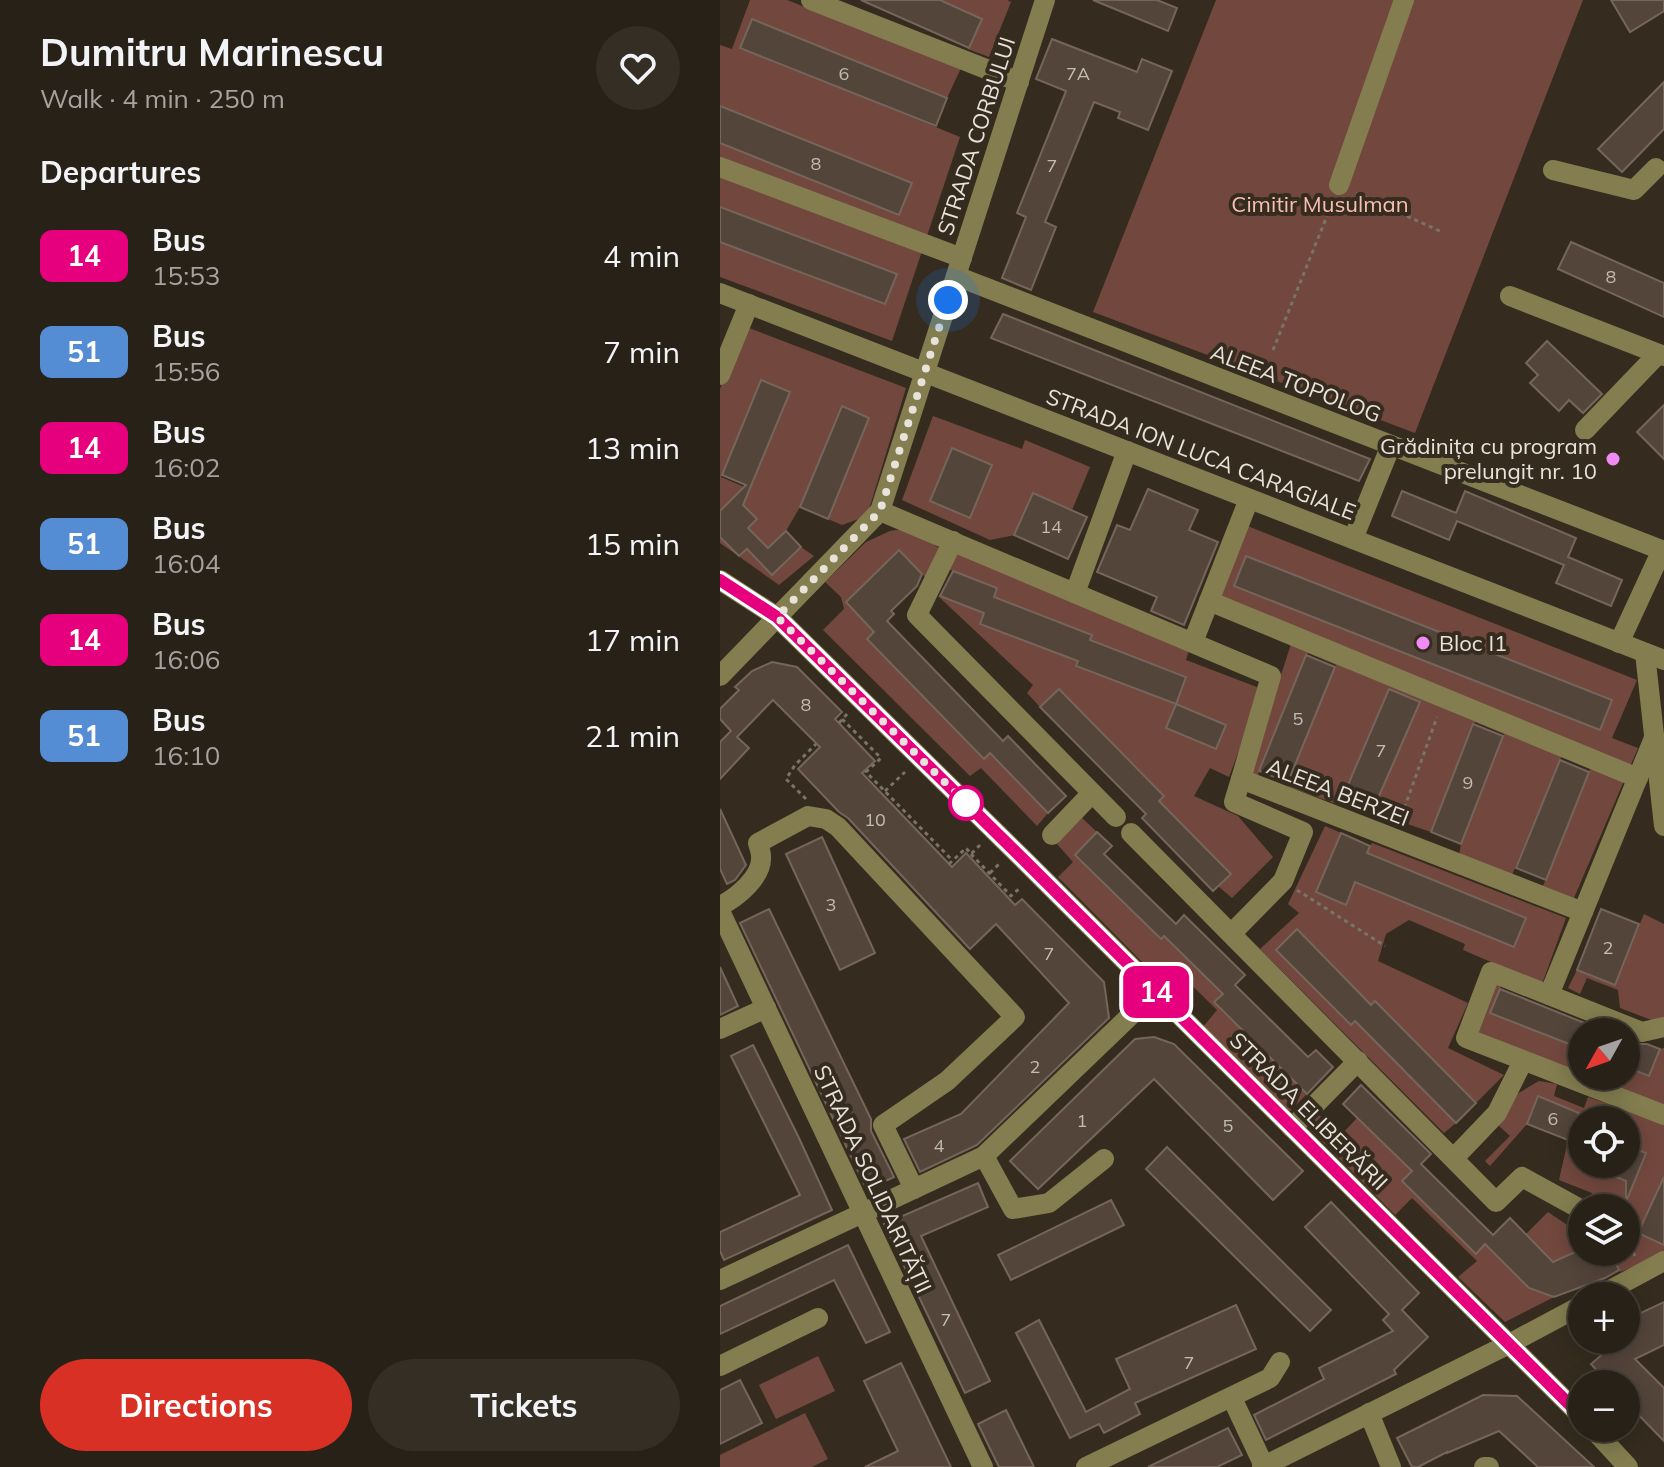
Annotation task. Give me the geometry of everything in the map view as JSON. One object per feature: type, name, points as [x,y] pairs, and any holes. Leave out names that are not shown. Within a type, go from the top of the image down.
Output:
[{"type":"street","points":[[811,0],[1019,82]]},
{"type":"street","name":"STRADA CORBULUI","points":[[720,676],[880,511],[1045,0]]},
{"type":"street","points":[[1339,185],[1404,0]]},
{"type":"street","name":"ALEEA TOPOLOG","points":[[720,167],[1391,445],[1663,550]]},
{"type":"street","points":[[1553,170],[1634,190],[1661,167]]},
{"type":"street","name":"STRADA ION LUCA CARAGIALE","points":[[720,293],[1654,657]]},
{"type":"street","points":[[1510,296],[1661,355],[1585,430]]},
{"type":"street","points":[[720,375],[749,304]]},
{"type":"street","points":[[1353,539],[1391,445]]},
{"type":"street","points":[[1075,593],[1127,451]]},
{"type":"street","points":[[1193,642],[1249,499]]},
{"type":"street","name":"ALEEA BERZEI","points":[[880,511],[1271,676],[1241,779],[1583,912]]},
{"type":"street","points":[[953,541],[917,615],[1116,817]]},
{"type":"street","points":[[1619,643],[1663,550]]},
{"type":"street","name":"STRADA ELIBERĂRII","points":[[720,580],[777,617],[1568,1403]]},
{"type":"street","points":[[1209,601],[1638,778]]},
{"type":"street","points":[[1654,657],[1654,738],[1664,826]]},
{"type":"street","points":[[1549,995],[1654,738]]},
{"type":"street","points":[[1232,933],[1283,881],[1303,832],[1234,802],[1241,779]]},
{"type":"street","points":[[1052,835],[1092,793]]},
{"type":"street","points":[[720,909],[736,898],[754,878],[762,859],[758,843],[808,816],[826,819],[838,827],[1015,1017],[947,1081],[883,1125],[914,1189]]},
{"type":"street","points":[[1131,833],[1496,1202],[1522,1177],[1568,1202]]},
{"type":"street","name":"STRADA SOLIDARITĂȚII","points":[[720,909],[983,1467]]},
{"type":"street","points":[[1664,1027],[1642,1032],[1491,972],[1466,1038],[1664,1115]]},
{"type":"street","points":[[720,1280],[984,1156],[1156,991]]},
{"type":"street","points":[[720,1029],[766,1008]]},
{"type":"street","points":[[1292,1128],[1358,1061]]},
{"type":"street","points":[[1454,1158],[1497,1113],[1523,1061]]},
{"type":"street","points":[[984,1156],[1013,1209],[1049,1203],[1104,1159]]},
{"type":"street","points":[[1625,1282],[1664,1261]]},
{"type":"street","points":[[1232,1398],[1263,1466],[1568,1312]]},
{"type":"street","points":[[720,1366],[818,1318]]},
{"type":"street","points":[[1086,1467],[1270,1378],[1280,1362]]},
{"type":"street","points":[[1369,1413],[1391,1467]]},
{"type":"street","points":[[1605,1442],[1628,1467]]},
{"type":"path","points":[[1273,350],[1339,185],[1442,232]]},
{"type":"path","points":[[1394,839],[1444,698]]},
{"type":"path","points":[[851,711],[840,721],[881,758],[866,772],[951,862],[966,848],[1011,896],[1021,887]]},
{"type":"path","points":[[816,744],[786,779],[826,819]]},
{"type":"path","points":[[878,755],[886,747]]},
{"type":"path","points":[[885,791],[908,769]]},
{"type":"path","points":[[971,854],[980,845]]},
{"type":"path","points":[[990,873],[999,864]]},
{"type":"path","points":[[1283,881],[1385,946]]},
{"type":"green space","points":[[750,0],[787,0],[961,68],[947,98],[752,19],[740,47],[960,137],[892,341],[720,277],[720,242],[885,304],[896,274],[720,207],[720,143],[898,215],[912,183],[720,106],[720,45],[732,49]]},
{"type":"green space","points":[[940,0],[1011,2],[989,57],[968,49],[982,19]]},
{"type":"green space","name":"Cimitir Musulman","points":[[1216,0],[1583,0],[1415,433],[1093,312]]},
{"type":"green space","points":[[744,326],[906,388],[867,516],[842,525],[828,519],[869,418],[842,407],[800,507],[786,531],[768,548],[748,528],[757,519],[735,497],[720,511],[720,389]],"holes":[[[761,380],[789,392],[749,489],[721,477]]]},
{"type":"green space","points":[[933,416],[1022,449],[1025,440],[1090,467],[1072,510],[1033,493],[1015,535],[990,540],[902,500]],"holes":[[[952,448],[992,465],[970,518],[930,500]]]},
{"type":"green space","points":[[1245,525],[1637,680],[1612,738],[1638,748],[1574,898],[1543,886],[1591,767],[1562,755],[1512,875],[1459,855],[1504,734],[1475,722],[1431,832],[1372,812],[1420,702],[1390,689],[1339,805],[1289,787],[1288,782],[1336,665],[1308,653],[1257,777],[1249,774],[1291,644],[1215,596]],"holes":[[[1235,586],[1612,700],[1600,730]]]},
{"type":"green space","points":[[909,528],[939,548],[925,577],[899,550],[846,602],[874,631],[867,639],[983,759],[990,753],[1048,813],[1037,826],[981,768],[970,776],[823,630],[844,609],[841,597],[825,582],[866,542],[890,531]]},
{"type":"green space","points":[[720,537],[739,556],[747,549],[772,575],[801,547],[814,556],[779,585],[720,543]]},
{"type":"green space","points":[[955,552],[1189,650],[1186,660],[1262,689],[1229,777],[1210,768],[1194,796],[1238,816],[1273,857],[1232,898],[1218,886],[1230,873],[1159,801],[1164,796],[1059,689],[1040,707],[1027,693],[1033,685],[938,596],[984,613],[981,624],[1078,661],[1077,667],[1175,704],[1216,748],[1226,725],[1176,704],[1186,676],[1090,640],[1092,635],[994,597],[997,588],[948,569]]},
{"type":"green space","points":[[1082,818],[1097,832],[1075,855],[1160,939],[1164,935],[1223,994],[1215,1002],[1307,1094],[1288,1113],[1203,1027],[1217,1010],[1168,962],[1154,974],[1058,877],[1073,862],[1057,844]]},
{"type":"green space","points":[[1325,826],[1341,833],[1317,892],[1346,904],[1355,882],[1514,947],[1525,919],[1367,853],[1372,843],[1566,918],[1542,984],[1463,950],[1465,944],[1409,920],[1386,934],[1378,961],[1468,1003],[1448,1048],[1504,1075],[1476,1103],[1371,1005],[1297,930],[1276,949],[1350,1025],[1355,1021],[1456,1123],[1444,1133],[1260,949],[1299,913],[1288,904]]},
{"type":"green space","points":[[1644,914],[1664,924],[1664,1021],[1654,1021],[1620,1008],[1618,990],[1587,978],[1580,994],[1568,988],[1577,970],[1615,985]]},
{"type":"green space","points":[[1492,982],[1501,986],[1491,1013],[1568,1043],[1568,1071],[1474,1033]]},
{"type":"green space","points":[[1664,1048],[1664,1110],[1615,1090],[1640,1090],[1640,1072],[1649,1076],[1660,1049]]},
{"type":"green space","points":[[1539,1081],[1557,1084],[1554,1096],[1579,1106],[1568,1106],[1568,1109],[1538,1097],[1527,1124],[1490,1166],[1485,1161],[1510,1136],[1498,1125],[1517,1094]]},
{"type":"green space","points":[[1588,1097],[1613,1106],[1585,1106]]},
{"type":"green space","points":[[1317,1113],[1341,1135],[1357,1118],[1412,1171],[1402,1181],[1475,1253],[1485,1244],[1529,1288],[1554,1297],[1505,1322],[1458,1277],[1477,1261],[1412,1198],[1395,1215],[1305,1124]]},
{"type":"green space","points":[[1640,1115],[1664,1124],[1664,1192],[1640,1231],[1640,1194],[1592,1194],[1559,1180],[1568,1140],[1568,1178],[1620,1178],[1633,1184],[1636,1178],[1640,1178],[1640,1167],[1646,1153],[1640,1151]]},
{"type":"green space","points":[[1548,1212],[1568,1226],[1568,1255],[1553,1262],[1526,1234]]},
{"type":"green space","points":[[1640,1233],[1664,1245],[1664,1255],[1640,1264]]},
{"type":"green space","points":[[1617,1266],[1636,1266],[1620,1272]]},
{"type":"green space","points":[[818,1356],[835,1391],[776,1419],[759,1385]]},
{"type":"green space","points":[[805,1413],[828,1459],[812,1467],[720,1467],[720,1455]]},
{"type":"building","points":[[861,0],[940,0],[982,19],[969,48]]},
{"type":"building","points":[[1093,0],[1157,0],[1177,8],[1168,31]]},
{"type":"building","points":[[1611,0],[1664,0],[1664,11],[1630,32]]},
{"type":"building","points":[[752,19],[947,98],[936,126],[740,48]]},
{"type":"building","points":[[1052,39],[1137,72],[1142,59],[1172,71],[1148,130],[1118,118],[1120,112],[1094,102],[1045,222],[1056,227],[1031,290],[1002,278],[1026,217],[1017,213],[1066,91],[1036,79]]},
{"type":"building","points":[[1664,82],[1664,129],[1622,172],[1598,149]]},
{"type":"building","points":[[720,106],[912,183],[899,215],[720,143]]},
{"type":"building","points":[[720,207],[897,274],[885,304],[720,242]]},
{"type":"building","points":[[1571,242],[1664,283],[1664,317],[1558,269]]},
{"type":"building","points":[[1003,314],[1370,459],[1359,481],[991,338]]},
{"type":"building","points":[[1547,341],[1602,394],[1583,413],[1569,400],[1559,411],[1530,383],[1538,375],[1526,363]]},
{"type":"building","points":[[761,380],[790,392],[743,505],[757,519],[748,528],[768,548],[786,531],[801,547],[772,575],[747,549],[739,556],[720,537],[720,511],[746,485],[722,475]]},
{"type":"building","points":[[1664,405],[1664,459],[1637,432]]},
{"type":"building","points":[[842,406],[869,418],[828,519],[800,507]]},
{"type":"building","points":[[952,448],[992,465],[970,518],[930,501]]},
{"type":"building","points":[[1148,489],[1198,510],[1189,530],[1218,542],[1184,625],[1151,611],[1157,597],[1097,572],[1117,525],[1130,530]]},
{"type":"building","points":[[1402,491],[1456,513],[1465,491],[1576,538],[1568,557],[1622,580],[1611,606],[1556,583],[1564,565],[1457,521],[1449,540],[1392,516]]},
{"type":"building","points":[[1033,493],[1087,517],[1068,559],[1014,535]]},
{"type":"building","points":[[899,550],[922,574],[917,586],[891,611],[894,614],[887,621],[1003,741],[1008,736],[1066,796],[1048,813],[990,753],[984,759],[867,639],[874,632],[846,602]]},
{"type":"building","name":"Bloc I1","points":[[1246,556],[1612,700],[1600,730],[1234,586]]},
{"type":"building","points":[[953,571],[997,588],[994,597],[1092,635],[1090,640],[1186,677],[1176,704],[1076,666],[1078,661],[980,624],[984,613],[940,596]]},
{"type":"building","points":[[1306,655],[1335,667],[1288,782],[1259,771]]},
{"type":"building","points":[[772,662],[797,667],[842,712],[835,719],[875,761],[862,773],[952,867],[966,853],[1015,905],[1022,899],[1104,982],[1109,1018],[977,1145],[920,1172],[904,1139],[961,1114],[1069,1003],[996,924],[970,949],[798,769],[820,747],[773,700],[737,737],[749,748],[720,779],[720,742],[731,731],[720,719],[720,709],[739,690],[735,687],[752,671]]},
{"type":"building","points":[[1059,689],[1164,796],[1159,801],[1231,874],[1213,891],[1142,818],[1146,814],[1040,707]]},
{"type":"building","points":[[1389,689],[1420,702],[1372,812],[1342,799]]},
{"type":"building","points":[[1176,704],[1226,725],[1216,749],[1166,728]]},
{"type":"building","points":[[1473,724],[1503,736],[1461,844],[1431,832]]},
{"type":"building","points":[[1560,760],[1589,772],[1546,880],[1516,868]]},
{"type":"building","points":[[720,809],[746,865],[735,880],[727,884],[720,869]]},
{"type":"building","points":[[1097,832],[1112,846],[1104,854],[1176,924],[1184,915],[1245,975],[1235,985],[1308,1057],[1316,1050],[1333,1067],[1307,1094],[1214,1002],[1223,994],[1075,855]]},
{"type":"building","points":[[1341,833],[1370,846],[1367,853],[1526,918],[1514,947],[1355,882],[1346,905],[1316,892]]},
{"type":"building","points":[[822,837],[875,953],[840,970],[786,854]]},
{"type":"building","points":[[769,909],[871,1119],[871,1131],[894,1177],[867,1190],[740,923]]},
{"type":"building","points":[[1601,909],[1639,924],[1615,985],[1577,970]]},
{"type":"building","points":[[1297,929],[1371,1005],[1375,1001],[1476,1103],[1456,1123],[1355,1021],[1351,1025],[1276,950]]},
{"type":"building","points":[[720,967],[738,1006],[720,1015]]},
{"type":"building","points":[[1500,989],[1572,1018],[1568,1018],[1568,1044],[1490,1013]]},
{"type":"building","points":[[1154,1037],[1174,1044],[1303,1171],[1273,1200],[1154,1079],[1038,1189],[1010,1161],[1135,1039]]},
{"type":"building","points":[[1640,1044],[1660,1049],[1649,1076],[1640,1072]]},
{"type":"building","points":[[753,1045],[832,1210],[724,1260],[720,1251],[720,1232],[800,1195],[731,1056]]},
{"type":"building","points":[[1361,1085],[1431,1154],[1421,1164],[1493,1235],[1510,1218],[1553,1262],[1568,1255],[1568,1266],[1617,1266],[1619,1270],[1594,1282],[1568,1282],[1568,1292],[1554,1297],[1529,1288],[1485,1244],[1476,1254],[1402,1181],[1412,1171],[1343,1104]]},
{"type":"building","points":[[1538,1096],[1568,1108],[1568,1140],[1527,1124]]},
{"type":"building","points":[[1167,1147],[1331,1310],[1310,1331],[1146,1169]]},
{"type":"building","points":[[1640,1151],[1646,1153],[1640,1168]]},
{"type":"building","points":[[1664,1177],[1664,1245],[1640,1234]]},
{"type":"building","points":[[1619,1178],[1636,1178],[1629,1194],[1626,1194],[1626,1181]]},
{"type":"building","points":[[978,1183],[988,1207],[921,1236],[990,1381],[965,1393],[884,1224]]},
{"type":"building","points":[[1111,1200],[1124,1225],[1011,1280],[998,1255]]},
{"type":"building","points":[[1331,1202],[1419,1293],[1402,1310],[1428,1337],[1394,1370],[1396,1374],[1266,1440],[1254,1415],[1324,1379],[1319,1368],[1393,1331],[1383,1320],[1389,1314],[1305,1227]]},
{"type":"building","points":[[848,1245],[890,1332],[866,1343],[834,1280],[720,1334],[720,1306]]},
{"type":"building","points":[[1664,1302],[1664,1345],[1635,1359],[1664,1388],[1664,1441],[1640,1416],[1640,1370],[1596,1370],[1591,1364],[1603,1354],[1640,1354],[1640,1313]]},
{"type":"building","points":[[1236,1305],[1256,1349],[1135,1403],[1140,1414],[1104,1433],[1099,1424],[1070,1438],[1016,1333],[1039,1320],[1086,1412],[1130,1389],[1116,1359]]},
{"type":"building","points":[[901,1363],[951,1467],[865,1467],[898,1451],[864,1381]]},
{"type":"building","points":[[740,1380],[762,1423],[720,1444],[720,1390]]},
{"type":"building","points":[[1483,1395],[1517,1396],[1594,1467],[1538,1467],[1499,1431],[1412,1467],[1397,1438]]},
{"type":"building","points":[[1006,1410],[1034,1467],[999,1467],[978,1424]]},
{"type":"building","points":[[1228,1428],[1242,1455],[1217,1467],[1148,1467]]},
{"type":"bus line","name":"14","points":[[720,580],[777,617],[1568,1403]]},
{"type":"place","name":"Grădinița cu program prelungit nr. 10","points":[[1613,459]]},
{"type":"place","name":"Bloc I1","points":[[1423,643]]},
{"type":"route","points":[[948,300],[880,511],[777,617],[975,812],[966,803]]}]
